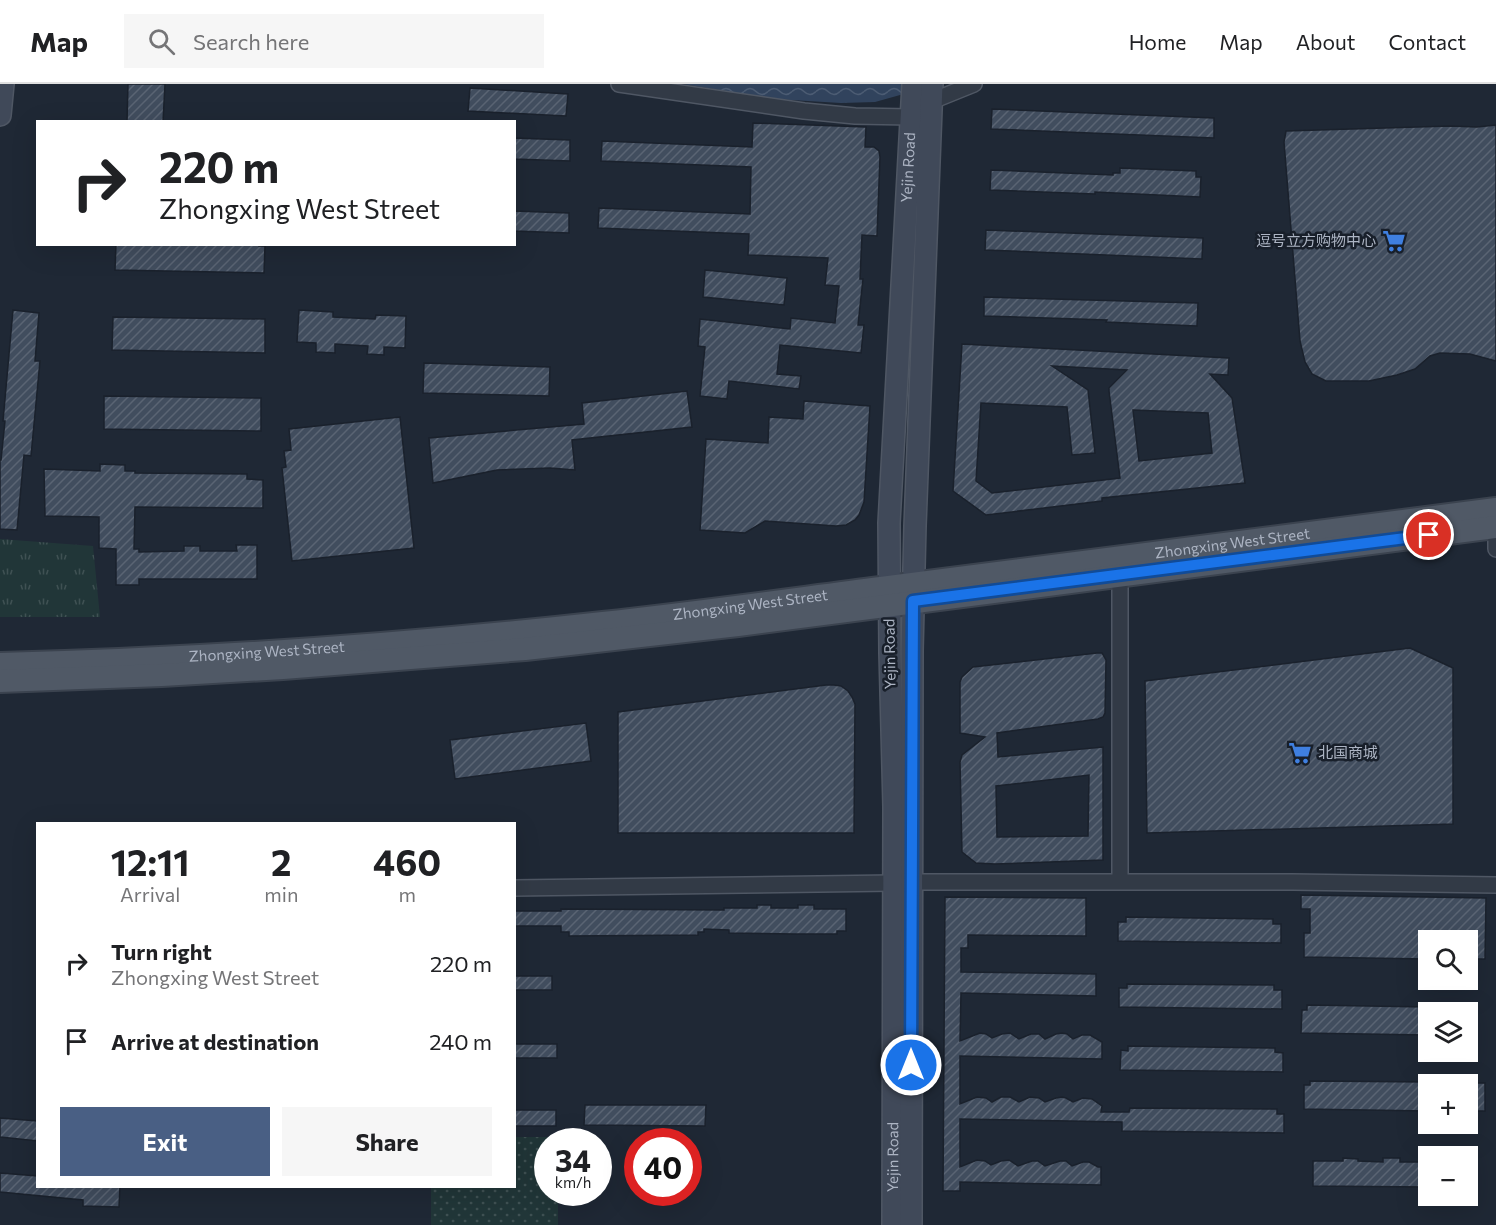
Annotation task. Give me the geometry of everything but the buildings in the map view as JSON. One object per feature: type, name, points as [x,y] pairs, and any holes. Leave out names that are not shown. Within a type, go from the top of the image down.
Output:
[{"type":"main road","name":"Zhongxing West Street","points":[[0,664],[249,653],[443,639],[889,596],[1496,509]]},
{"type":"main road","name":"Zhongxing West Street","points":[[913,593],[1120,575],[1496,527]]},
{"type":"main road","name":"Zhongxing West Street","points":[[0,681],[217,672],[444,656],[738,625],[889,596]]},
{"type":"street","points":[[0,115],[3,84]]},
{"type":"street","points":[[620,84],[804,111],[855,116],[922,95],[974,84]]},
{"type":"street","name":"Yejin Road","points":[[893,1225],[913,593],[922,95]]},
{"type":"street","name":"Yejin Road","points":[[911,1225],[903,883],[894,807],[889,523],[922,95]]},
{"type":"street","points":[[1496,527],[1496,549]]},
{"type":"street","points":[[1120,575],[1120,882]]},
{"type":"street","points":[[516,888],[1120,882],[1496,885]]},
{"type":"green space","points":[[0,539],[93,546],[100,617],[0,617]]},
{"type":"green space","points":[[516,1137],[534,1137],[534,1206],[558,1206],[558,1225],[431,1225],[431,1188],[516,1188]]},
{"type":"water","points":[[683,84],[934,84],[875,102],[841,103],[775,99]]},
{"type":"place","name":"逗号立方购物中心","points":[[1394,241]]},
{"type":"place","name":"北国商城","points":[[1300,753]]},
{"type":"route","points":[[911,1065],[913,601],[1429,535]]}]
